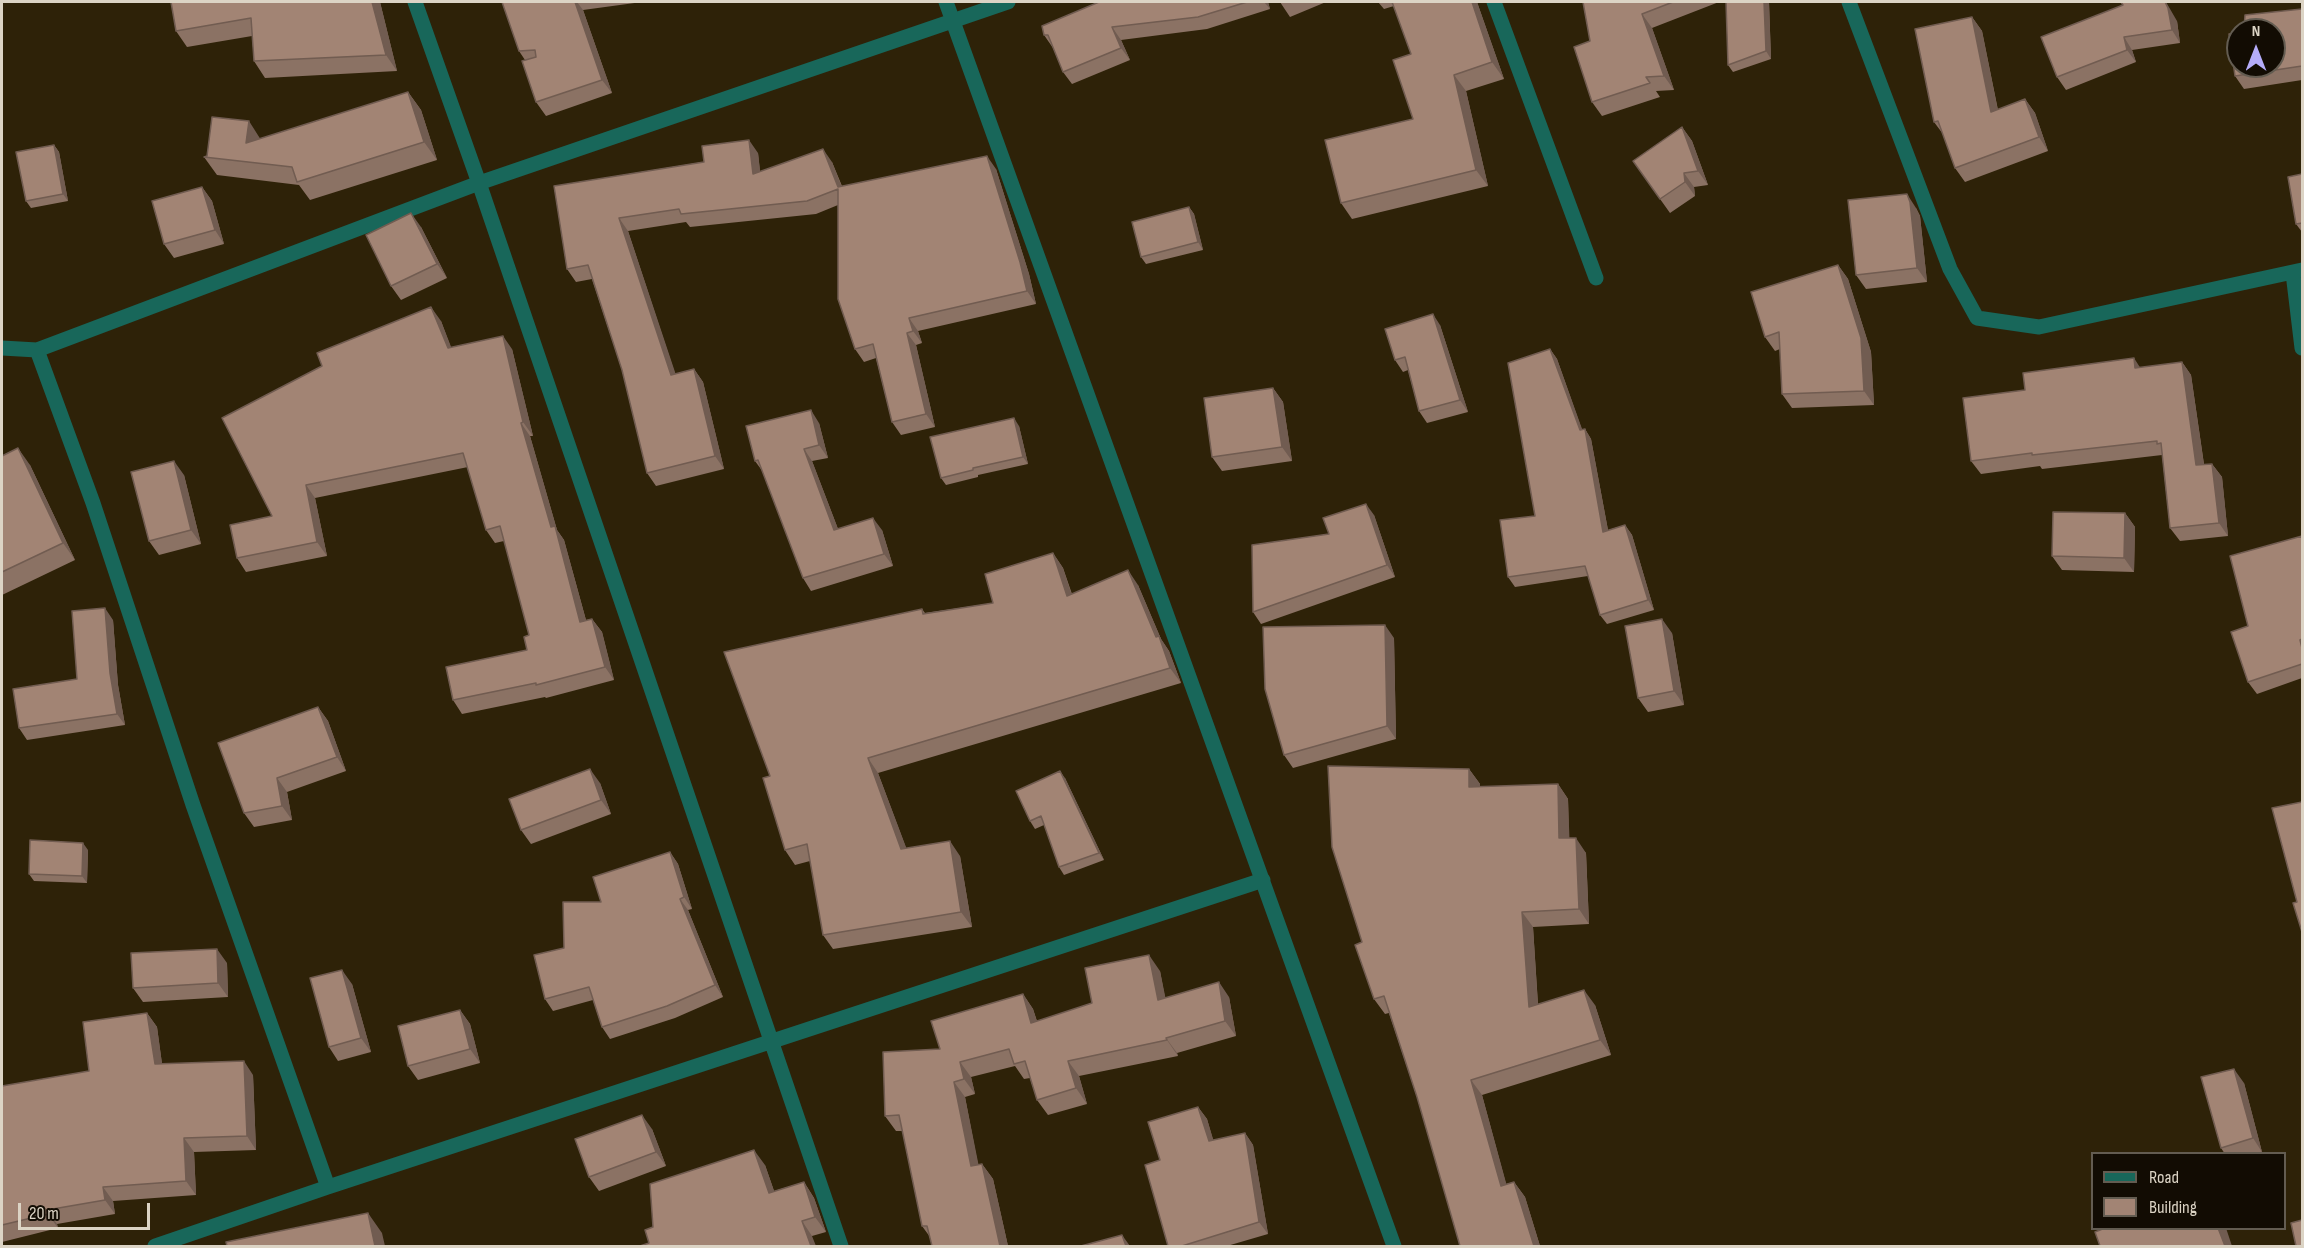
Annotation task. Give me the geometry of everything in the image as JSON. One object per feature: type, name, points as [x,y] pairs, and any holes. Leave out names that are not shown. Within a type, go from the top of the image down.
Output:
[{"type":"street","points":[[415,2],[479,183],[841,1246]]},
{"type":"street","points":[[946,2],[1394,1246]]},
{"type":"street","points":[[2,348],[37,350],[479,183],[1008,2]]},
{"type":"street","points":[[1494,2],[1596,278]]},
{"type":"street","points":[[1849,2],[1950,269],[1977,318],[2039,327],[2298,272],[2302,348]]},
{"type":"street","points":[[37,350],[93,503],[196,816],[328,1187]]},
{"type":"street","points":[[155,1246],[1263,880]]},
{"type":"building","points":[[171,2],[372,2],[386,55],[254,61],[251,18],[176,31]]},
{"type":"building","points":[[502,2],[575,2],[602,80],[536,102],[522,61],[536,57],[535,50],[519,51]]},
{"type":"building","points":[[1099,2],[1247,2],[1198,17],[1112,27],[1121,48],[1063,72],[1048,35],[1044,35],[1042,26]]},
{"type":"building","points":[[1392,2],[1472,2],[1492,62],[1454,75],[1476,170],[1341,203],[1325,140],[1413,119],[1393,60],[1411,54]]},
{"type":"building","points":[[1583,2],[1673,2],[1642,14],[1664,76],[1646,77],[1650,83],[1592,102],[1574,47],[1590,41]]},
{"type":"building","points":[[1726,2],[1764,2],[1766,51],[1728,65]]},
{"type":"building","points":[[2121,2],[2165,2],[2172,30],[2124,37],[2127,50],[2057,77],[2041,37],[2123,5]]},
{"type":"building","points":[[2302,9],[2302,66],[2286,68],[2286,18],[2245,18],[2245,15]]},
{"type":"building","points":[[1972,17],[1991,112],[2025,99],[2039,137],[1955,168],[1938,121],[1934,122],[1915,29]]},
{"type":"building","points":[[408,92],[424,142],[297,182],[292,167],[204,157],[207,156],[212,117],[249,121],[246,143]]},
{"type":"building","points":[[1682,127],[1698,171],[1684,173],[1685,182],[1660,199],[1633,161]]},
{"type":"building","points":[[749,140],[753,174],[823,149],[838,187],[987,156],[1027,291],[909,318],[913,331],[907,333],[926,414],[892,422],[873,344],[855,349],[838,299],[838,189],[807,201],[681,214],[679,209],[619,218],[671,375],[694,369],[715,456],[647,473],[622,370],[588,265],[567,269],[554,186],[704,162],[702,146]]},
{"type":"building","points":[[54,145],[63,194],[26,201],[16,152]]},
{"type":"building","points":[[2302,174],[2302,223],[2296,224],[2288,177]]},
{"type":"building","points":[[202,187],[215,230],[164,244],[152,201]]},
{"type":"building","points":[[1907,194],[1910,202],[1917,268],[1856,275],[1848,200]]},
{"type":"building","points":[[1189,207],[1198,242],[1141,257],[1132,222]]},
{"type":"building","points":[[411,213],[437,264],[391,286],[366,235]]},
{"type":"building","points":[[1838,265],[1861,338],[1864,391],[1782,394],[1779,332],[1765,337],[1751,292]]},
{"type":"building","points":[[431,307],[448,348],[503,336],[523,422],[521,423],[551,527],[555,526],[580,622],[592,619],[605,667],[536,685],[536,683],[453,700],[446,667],[527,650],[524,637],[529,635],[500,526],[486,530],[463,453],[306,485],[317,542],[237,558],[230,525],[272,516],[222,418],[322,366],[317,353]]},
{"type":"building","points":[[1433,314],[1460,400],[1419,411],[1405,357],[1395,360],[1385,329]]},
{"type":"building","points":[[1550,349],[1580,430],[1585,429],[1603,532],[1625,525],[1648,600],[1600,615],[1585,566],[1508,577],[1500,520],[1535,516],[1508,363]]},
{"type":"building","points":[[2134,358],[2135,368],[2182,362],[2196,465],[2212,464],[2219,523],[2170,528],[2161,443],[2157,444],[2157,441],[1971,461],[1963,398],[2025,390],[2023,373]]},
{"type":"building","points":[[1273,388],[1282,447],[1212,457],[1204,398]]},
{"type":"building","points":[[811,410],[819,445],[804,449],[834,530],[873,518],[884,554],[803,578],[758,460],[755,461],[746,426]]},
{"type":"building","points":[[1014,418],[1023,457],[941,478],[930,437]]},
{"type":"building","points":[[18,448],[63,543],[2,572],[2,456]]},
{"type":"building","points":[[174,461],[191,530],[149,541],[131,472]]},
{"type":"building","points":[[1366,504],[1387,565],[1253,612],[1252,545],[1329,534],[1323,518]]},
{"type":"building","points":[[2053,512],[2125,513],[2124,558],[2052,556]]},
{"type":"building","points":[[2302,536],[2302,639],[2300,640],[2302,664],[2248,682],[2231,632],[2248,626],[2230,556]]},
{"type":"building","points":[[1053,553],[1067,596],[1128,570],[1156,637],[1159,636],[1170,668],[868,758],[901,849],[950,841],[961,912],[823,935],[807,844],[785,850],[763,778],[770,776],[724,652],[922,609],[923,614],[993,603],[985,574]]},
{"type":"building","points":[[105,608],[110,673],[117,714],[19,728],[13,689],[77,679],[72,611]]},
{"type":"building","points":[[1662,619],[1674,691],[1638,698],[1625,626]]},
{"type":"building","points":[[1385,625],[1387,726],[1284,755],[1265,689],[1263,627]]},
{"type":"building","points":[[318,707],[337,757],[277,778],[282,806],[244,813],[218,743]]},
{"type":"building","points":[[1328,766],[1469,769],[1469,787],[1558,784],[1559,838],[1576,838],[1579,909],[1522,912],[1529,1007],[1584,990],[1600,1040],[1471,1080],[1501,1186],[1514,1182],[1534,1246],[1460,1246],[1417,1097],[1384,996],[1374,999],[1355,945],[1362,942],[1332,847]]},
{"type":"building","points":[[590,769],[601,800],[521,830],[509,799]]},
{"type":"building","points":[[1060,771],[1099,853],[1059,867],[1041,816],[1030,821],[1016,791]]},
{"type":"building","points":[[2302,802],[2302,932],[2293,903],[2297,902],[2272,808]]},
{"type":"building","points":[[30,840],[83,843],[82,876],[29,874]]},
{"type":"building","points":[[670,852],[684,897],[680,899],[715,985],[667,1006],[602,1027],[589,987],[545,999],[534,955],[564,948],[563,902],[601,902],[593,877]]},
{"type":"building","points":[[217,949],[218,983],[133,988],[131,953]]},
{"type":"building","points":[[1149,955],[1158,1000],[1219,982],[1225,1021],[1166,1038],[1167,1040],[1068,1061],[1076,1088],[1037,1100],[1025,1061],[1014,1064],[1009,1049],[960,1062],[964,1079],[954,1082],[971,1166],[982,1164],[1000,1246],[932,1246],[927,1226],[922,1226],[899,1115],[885,1116],[883,1052],[940,1049],[931,1021],[1023,994],[1031,1023],[1092,1003],[1085,968]]},
{"type":"building","points":[[342,970],[361,1038],[329,1047],[310,978]]},
{"type":"building","points":[[460,1010],[470,1049],[408,1066],[398,1026]]},
{"type":"building","points":[[147,1013],[155,1064],[244,1061],[247,1136],[184,1138],[186,1181],[103,1187],[105,1200],[47,1210],[48,1214],[2,1225],[2,1086],[89,1071],[83,1022]]},
{"type":"building","points":[[2234,1069],[2253,1138],[2221,1148],[2201,1077]]},
{"type":"building","points":[[1198,1107],[1209,1141],[1245,1133],[1259,1222],[1182,1246],[1168,1246],[1145,1165],[1160,1160],[1148,1122]]},
{"type":"building","points":[[642,1115],[656,1152],[589,1177],[575,1139]]},
{"type":"building","points":[[754,1150],[769,1193],[804,1182],[815,1217],[802,1221],[811,1246],[640,1246],[649,1243],[645,1230],[653,1227],[650,1184]]},
{"type":"building","points":[[368,1213],[375,1246],[227,1246],[226,1242]]},
{"type":"building","points":[[2302,1220],[2302,1246],[2296,1246],[2291,1223]]},
{"type":"building","points":[[2100,1230],[2219,1230],[2225,1246],[2100,1246],[2095,1232]]},
{"type":"building","points":[[1122,1235],[1126,1246],[1081,1246]]}]
